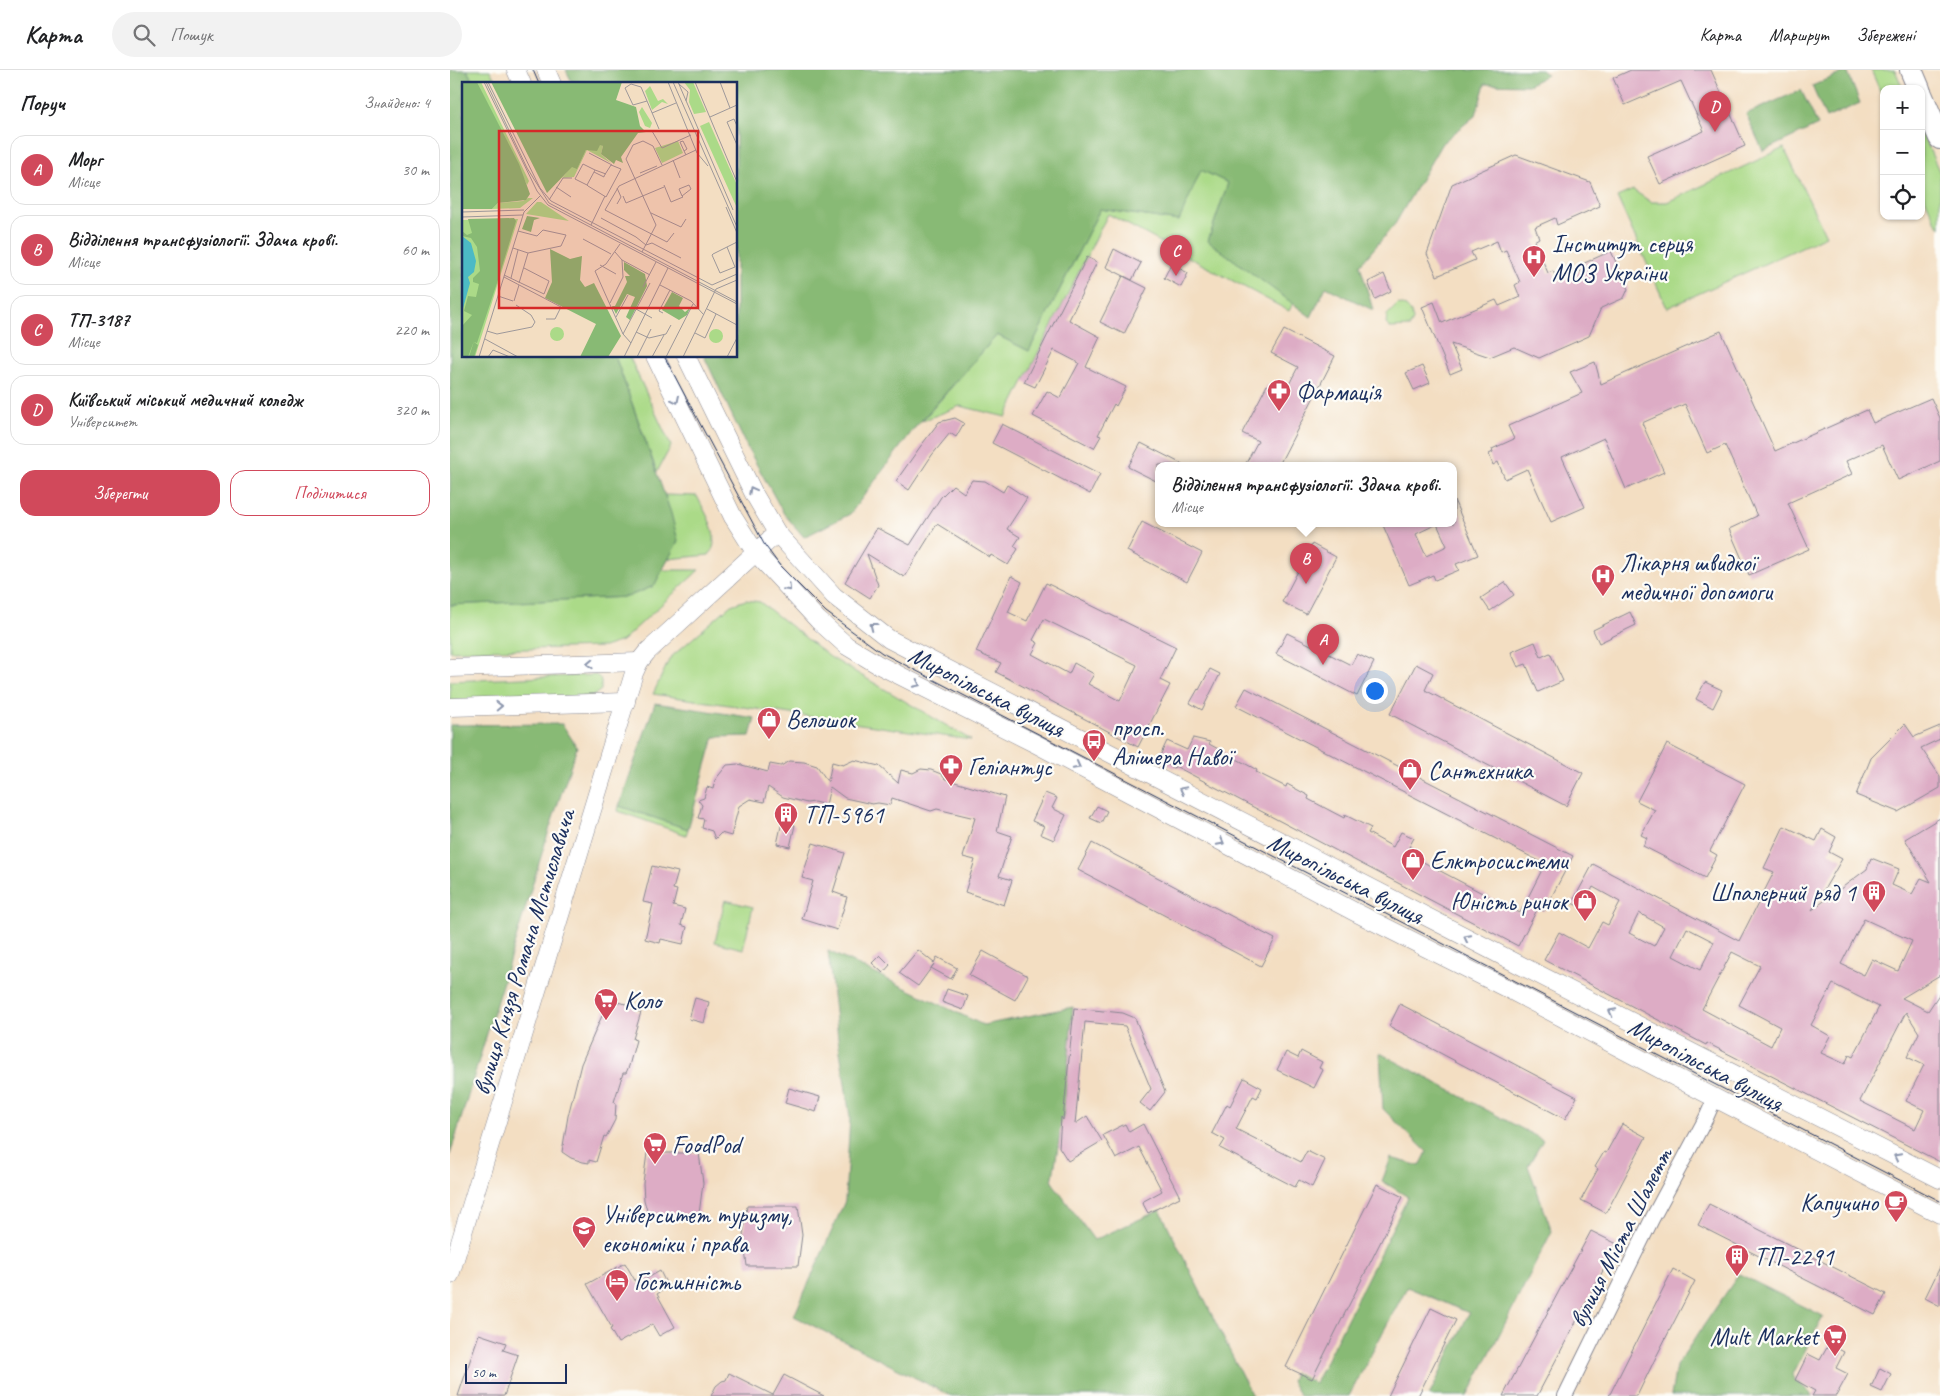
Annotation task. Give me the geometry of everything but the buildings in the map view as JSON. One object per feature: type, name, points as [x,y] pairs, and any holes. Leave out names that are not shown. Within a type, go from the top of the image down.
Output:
[{"type":"main road","points":[[1911,70],[1917,85]]},
{"type":"main road","points":[[1925,103],[1940,138]]},
{"type":"street","points":[[516,70],[521,82]]},
{"type":"street","points":[[546,70],[551,82]]},
{"type":"street","name":"Миропільська вулиця","points":[[656,358],[733,517],[755,552],[818,620],[847,646],[877,664],[1038,745],[1355,912],[1510,990],[1940,1214]]},
{"type":"street","name":"Миропільська вулиця","points":[[687,358],[754,494],[777,532],[834,596],[888,639],[1940,1179]]},
{"type":"street","points":[[450,668],[639,662],[647,652],[777,532]]},
{"type":"street","name":"вулиця Князя Романа Мстиславича","points":[[450,1275],[634,673],[639,662]]},
{"type":"street","points":[[450,707],[626,702]]},
{"type":"street","name":"вулиця Міста Шалетт","points":[[1564,1396],[1652,1219],[1715,1098]]},
{"type":"green space","points":[[450,70],[467,70],[473,82],[462,82],[462,358],[616,358],[671,513],[678,541],[654,586],[627,597],[450,605]]},
{"type":"green space","points":[[467,70],[490,70],[496,82],[473,82]]},
{"type":"green space","points":[[566,70],[1541,70],[1547,75],[1528,85],[1485,84],[1476,115],[1442,143],[1395,224],[1360,265],[1373,310],[1326,287],[1311,317],[1208,241],[1228,183],[1201,170],[1179,221],[1100,209],[1029,351],[997,335],[913,430],[850,514],[804,537],[784,514],[747,447],[705,358],[738,358],[738,82],[572,82]]},
{"type":"green space","points":[[1871,70],[1895,70],[1901,85],[1880,85],[1880,91]]},
{"type":"green space","points":[[1847,71],[1860,103],[1826,118],[1812,86]]},
{"type":"green space","points":[[1801,90],[1818,125],[1763,151],[1746,114]]},
{"type":"green space","points":[[1925,140],[1940,173],[1940,228],[1925,198]]},
{"type":"green space","points":[[1784,148],[1826,236],[1667,308],[1617,197],[1633,190],[1651,202],[1667,202]]},
{"type":"green space","points":[[1201,170],[1228,183],[1208,241],[1293,303],[1289,311],[1108,214],[1006,417],[960,406],[922,421],[997,335],[1029,351],[1100,209],[1178,221]]},
{"type":"green space","points":[[1398,304],[1406,306],[1411,312],[1413,320],[1410,327],[1390,328],[1386,324],[1387,315]]},
{"type":"green space","points":[[616,358],[630,358],[671,446],[657,472]]},
{"type":"green space","points":[[665,495],[697,496],[713,533],[713,548],[709,555],[668,559],[678,541]]},
{"type":"green space","points":[[662,570],[699,570],[622,641],[604,647],[450,651],[450,605],[627,597],[654,586]]},
{"type":"green space","points":[[746,600],[760,602],[830,657],[971,740],[653,694],[670,658],[731,605]]},
{"type":"green space","points":[[596,675],[601,680],[601,690],[593,696],[450,703],[450,681]]},
{"type":"green space","points":[[655,703],[755,718],[750,736],[714,737],[688,829],[619,806]]},
{"type":"green space","points":[[562,724],[577,747],[550,827],[450,1155],[450,725]]},
{"type":"green space","points":[[619,806],[688,829],[686,835],[618,811]]},
{"type":"green space","points":[[725,900],[753,907],[743,949],[715,942]]},
{"type":"green space","points":[[828,951],[983,1025],[1073,1007],[1064,1112],[1052,1182],[1094,1240],[1160,1210],[1252,1396],[951,1396],[794,1316],[845,1201],[850,1117],[838,1038]]},
{"type":"green space","points":[[1380,1053],[1543,1140],[1528,1166],[1552,1231],[1468,1396],[1429,1396],[1469,1313],[1407,1287],[1349,1396],[1300,1396],[1291,1381],[1294,1373],[1315,1383],[1408,1197],[1382,1181],[1391,1158],[1420,1166],[1427,1152],[1383,1109]]},
{"type":"green space","points":[[1739,1274],[1823,1316],[1792,1376],[1813,1396],[1671,1396],[1676,1366]]},
{"type":"tram line","points":[[533,70],[538,82]]},
{"type":"tram line","points":[[665,358],[764,544],[780,566],[826,612],[882,653],[1940,1201]]},
{"type":"place","name":"Київський міський медичний коледж","points":[[1715,132]]},
{"type":"place","name":"ТП-3187","points":[[1176,276]]},
{"type":"place","name":"Інститут серця МОЗ України","points":[[1534,278]]},
{"type":"place","name":"Фармація","points":[[1279,412]]},
{"type":"place","name":"Відділення трансфузіології. Здача крові.","points":[[1306,584]]},
{"type":"place","name":"Лікарня швидкої медичної допомоги","points":[[1603,597]]},
{"type":"place","name":"Морг","points":[[1323,665]]},
{"type":"place","name":"Велошок","points":[[769,740]]},
{"type":"place","name":"просп. Алішера Навої","points":[[1094,762]]},
{"type":"place","name":"Геліантус","points":[[951,787]]},
{"type":"place","name":"Сантехника","points":[[1410,791]]},
{"type":"place","name":"ТП-5961","points":[[786,835]]},
{"type":"place","name":"Елктросистеми","points":[[1413,881]]},
{"type":"place","name":"Шпалерний ряд 1","points":[[1874,913]]},
{"type":"place","name":"Юність ринок","points":[[1585,922]]},
{"type":"place","name":"Коло","points":[[606,1021]]},
{"type":"place","name":"FoodPod","points":[[655,1165]]},
{"type":"place","name":"Капучино","points":[[1896,1223]]},
{"type":"place","name":"Університет туризму, економіки і права","points":[[584,1249]]},
{"type":"place","name":"ТП-2291","points":[[1737,1277]]},
{"type":"place","name":"Гостинність","points":[[617,1302]]},
{"type":"place","name":"Mult Market","points":[[1835,1357]]}]
